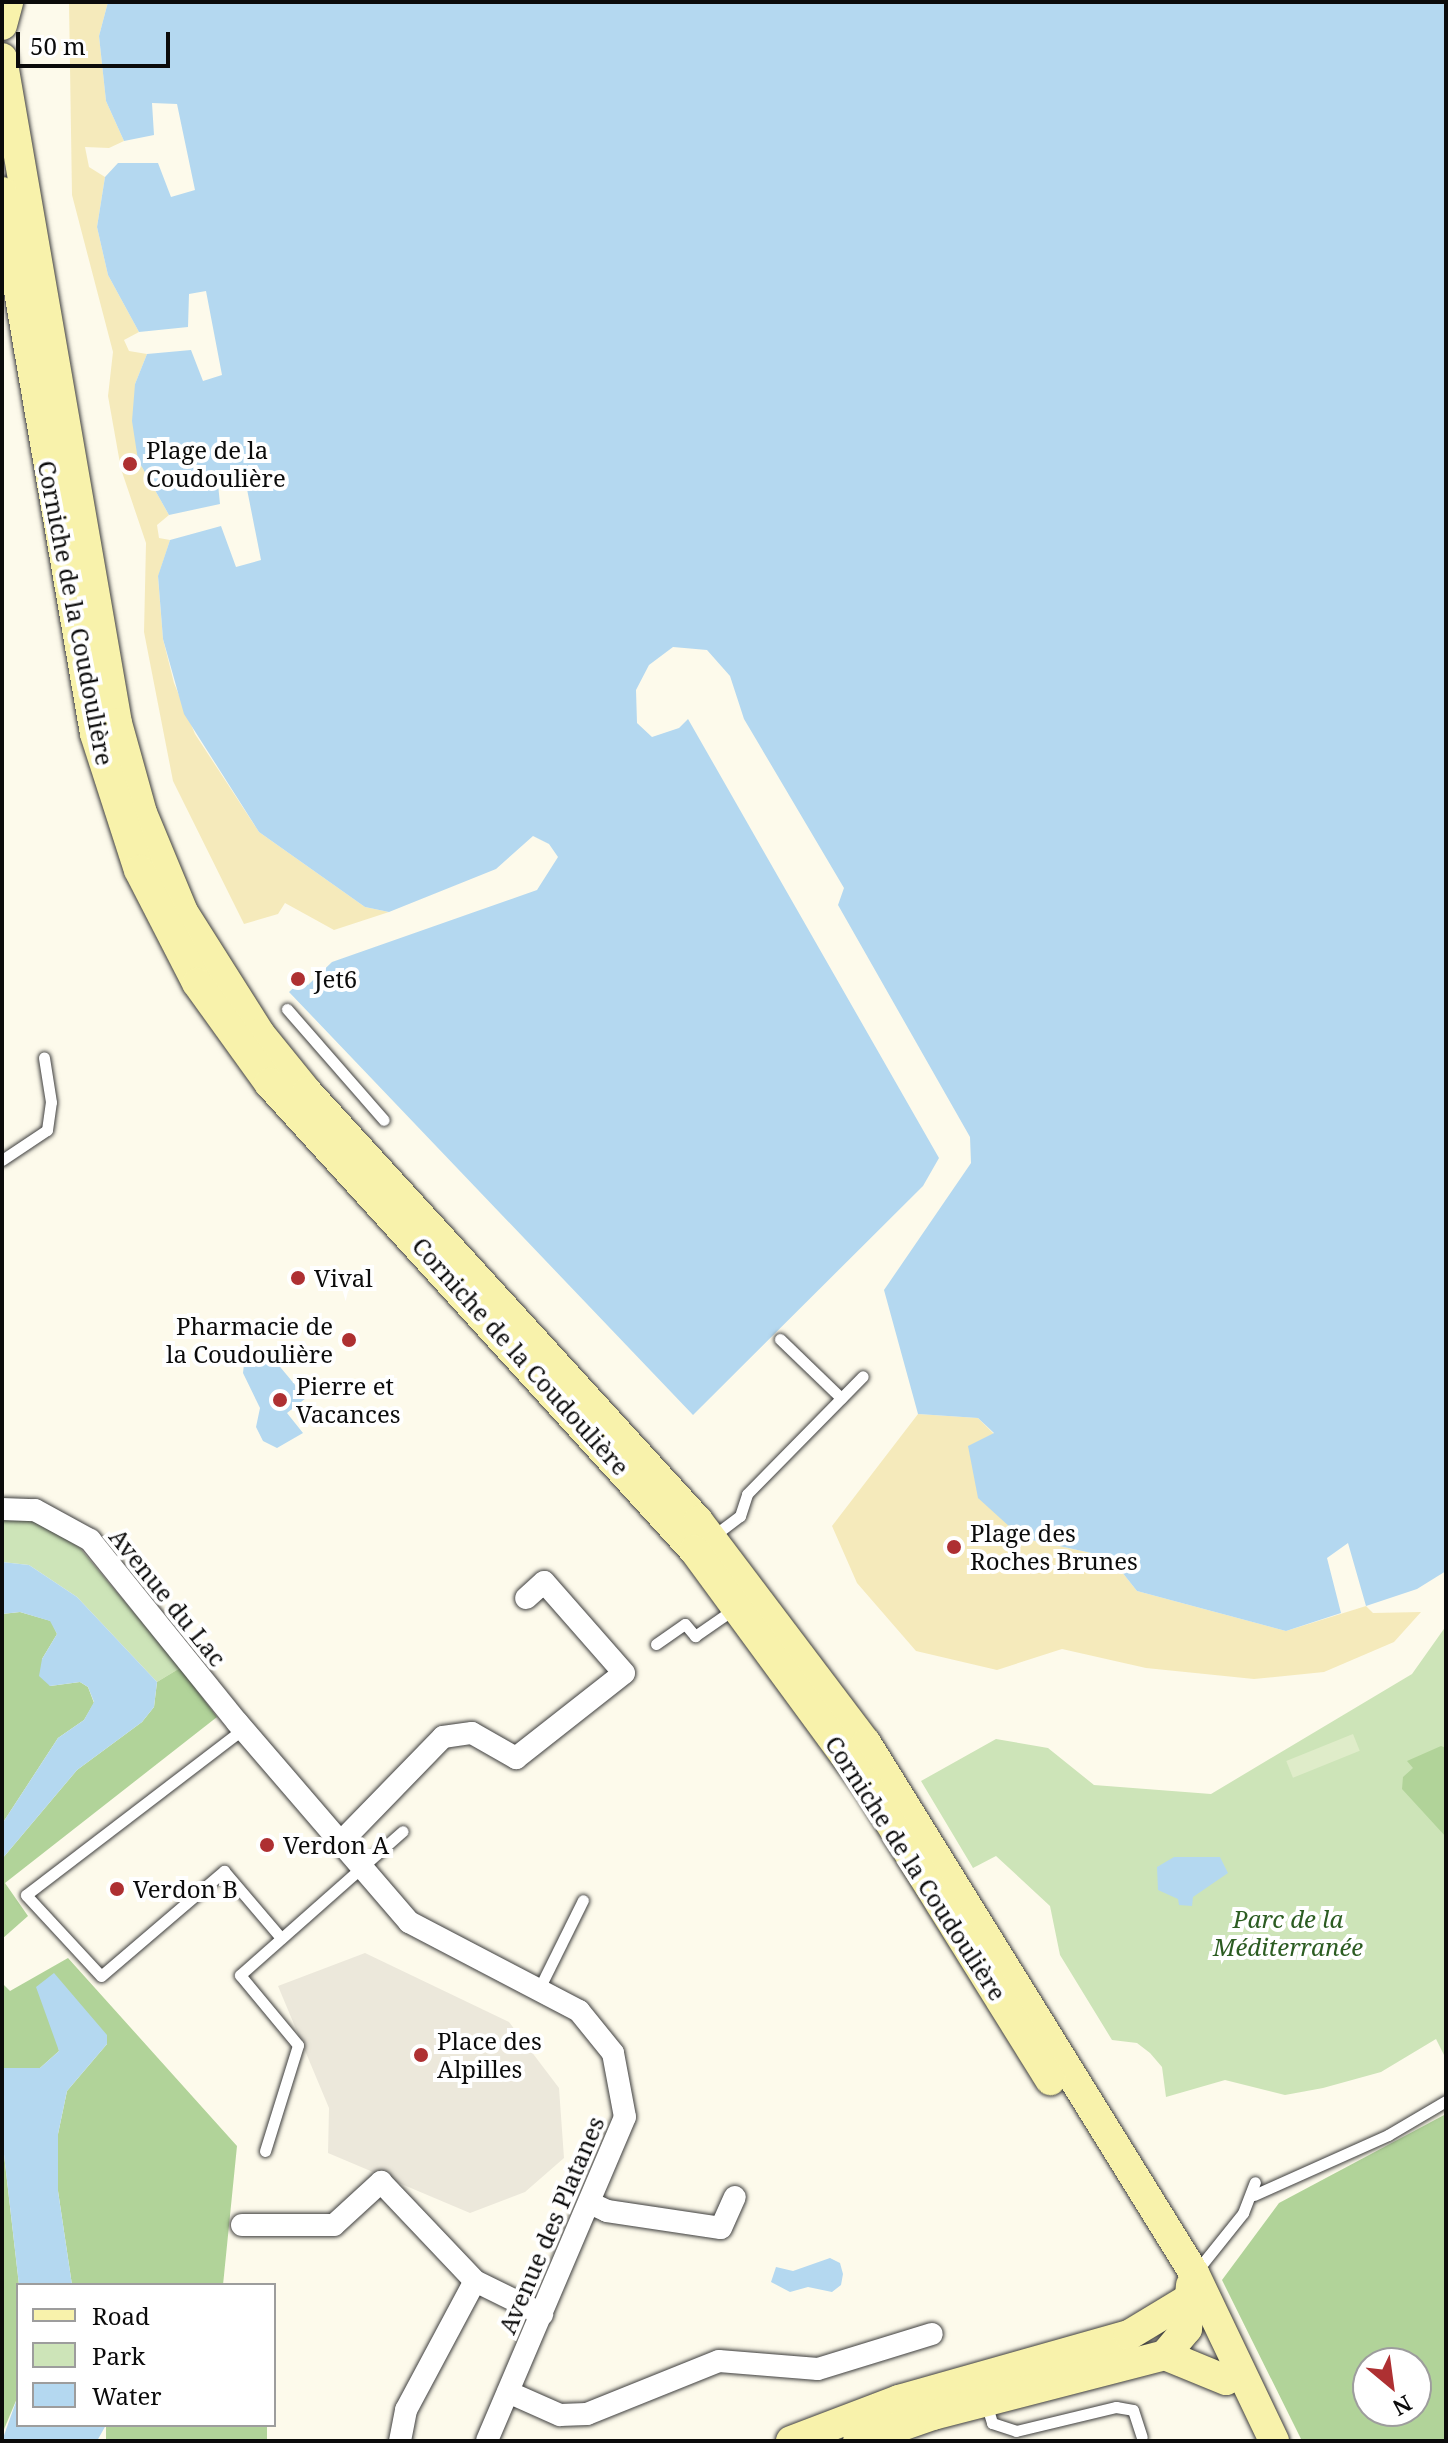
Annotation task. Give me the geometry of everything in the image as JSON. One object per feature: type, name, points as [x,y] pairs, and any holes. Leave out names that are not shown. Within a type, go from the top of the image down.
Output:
[{"type":"main road","points":[[2,6],[8,2]]},
{"type":"main road","points":[[2,25],[8,2]]},
{"type":"main road","name":"Corniche de la Coudoulière","points":[[2,58],[105,665],[142,813],[183,912],[260,1034],[348,1153],[465,1302],[702,1544],[737,1606],[905,1843],[1189,2301]]},
{"type":"main road","name":"Corniche de la Coudoulière","points":[[2,192],[80,660],[119,817],[167,928],[211,1004],[269,1083],[348,1153],[811,1667],[918,1823],[1189,2301],[1256,2441]]},
{"type":"main road","points":[[1165,2355],[1189,2301]]},
{"type":"main road","points":[[858,2441],[982,2389],[1129,2335],[1189,2301]]},
{"type":"main road","points":[[1189,2301],[1256,2401],[1274,2441]]},
{"type":"main road","points":[[791,2441],[982,2389],[1165,2355],[1226,2380]]},
{"type":"street","name":"Avenue du Lac","points":[[2,1509],[35,1510],[90,1540],[240,1726]]},
{"type":"street","points":[[340,1843],[443,1737],[472,1733],[516,1758],[624,1673],[544,1582],[526,1598]]},
{"type":"street","name":"Avenue des Platanes","points":[[240,1726],[409,1922],[579,2011],[613,2053],[625,2117],[487,2441]]},
{"type":"street","points":[[242,2225],[334,2225],[381,2182],[475,2281],[542,2314]]},
{"type":"street","points":[[590,2203],[607,2211],[721,2228],[735,2197]]},
{"type":"street","points":[[400,2441],[406,2410],[475,2281]]},
{"type":"street","points":[[508,2392],[560,2415],[587,2414],[719,2361],[818,2369],[932,2334]]},
{"type":"lane","points":[[287,1009],[384,1120]]},
{"type":"lane","points":[[2,1160],[47,1130],[51,1102],[44,1058]]},
{"type":"lane","points":[[780,1339],[841,1398]]},
{"type":"lane","points":[[702,1544],[740,1516],[747,1494],[863,1376]]},
{"type":"lane","points":[[656,1644],[685,1624],[695,1636],[737,1606]]},
{"type":"lane","points":[[240,1726],[26,1895],[101,1976],[224,1871],[281,1938]]},
{"type":"lane","points":[[265,2151],[298,2045],[240,1975],[403,1831]]},
{"type":"lane","points":[[539,1989],[583,1900]]},
{"type":"lane","points":[[1254,2195],[1388,2135],[1446,2101]]},
{"type":"lane","points":[[1189,2301],[1254,2195],[1255,2182]]},
{"type":"lane","points":[[982,2389],[992,2423],[1016,2431],[1116,2407],[1133,2410],[1142,2437]]},
{"type":"green space","points":[[2,1518],[32,1520],[79,1547],[180,1668],[157,1682],[77,1597],[29,1565],[2,1562]]},
{"type":"green space","points":[[20,1612],[51,1621],[57,1634],[42,1659],[50,1686],[80,1682],[88,1687],[94,1703],[84,1720],[58,1738],[2,1824],[2,1614]]},
{"type":"green space","name":"Parc de la Méditerranée","points":[[1446,1626],[1446,2059],[1436,2039],[1381,2072],[1323,2088],[1285,2095],[1225,2080],[1166,2097],[1162,2067],[1137,2043],[1112,2040],[1060,1955],[1050,1906],[996,1856],[973,1868],[921,1781],[996,1739],[1048,1748],[1094,1785],[1211,1794],[1412,1674]]},
{"type":"green space","points":[[180,1668],[217,1717],[5,1883],[28,1916],[2,1939],[2,1859],[77,1770],[142,1722],[154,1707],[157,1682]]},
{"type":"green space","points":[[1353,1734],[1360,1751],[1293,1778],[1286,1761]]},
{"type":"green space","points":[[1441,1746],[1446,1748],[1446,1837],[1402,1789],[1403,1777],[1413,1768],[1407,1761]]},
{"type":"green space","points":[[68,1958],[237,2146],[223,2283],[72,2283],[58,2191],[58,2134],[67,2091],[107,2044],[58,2044],[59,2051],[40,2068],[2,2068],[2,1983],[10,1991]]},
{"type":"green space","points":[[1446,2114],[1446,2441],[1302,2441],[1222,2280],[1279,2203]]},
{"type":"green space","points":[[2,2137],[19,2283],[16,2283],[16,2401],[2,2434]]},
{"type":"green space","points":[[106,2427],[267,2427],[267,2441],[106,2441]]},
{"type":"sand","name":"Plage de la Coudoulière","points":[[69,2],[108,2],[99,36],[106,101],[124,141],[109,148],[85,147],[89,167],[105,177],[97,227],[108,275],[139,332],[124,340],[129,351],[147,354],[135,384],[138,460],[169,515],[157,525],[159,538],[170,540],[158,577],[163,639],[174,683],[195,734],[259,832],[365,907],[389,912],[334,930],[285,903],[278,914],[244,924],[173,781],[144,632],[146,543],[121,469],[108,396],[113,352],[72,195]]},
{"type":"sand","name":"Plage des Roches Brunes","points":[[918,1414],[978,1418],[994,1434],[1022,1538],[1110,1557],[1137,1591],[1286,1631],[1366,1606],[1373,1613],[1421,1612],[1394,1642],[1324,1672],[1254,1679],[1146,1668],[1062,1649],[997,1670],[916,1651],[857,1583],[832,1526]]},
{"type":"shaded area","name":"Place des Alpilles","points":[[365,1953],[509,2022],[559,2088],[564,2158],[525,2192],[470,2213],[328,2153],[329,2108],[278,1986]]},
{"type":"water","points":[[108,2],[1446,2],[1446,1571],[1417,1589],[1366,1606],[1348,1543],[1327,1558],[1341,1613],[1286,1631],[1137,1591],[1110,1557],[1022,1538],[978,1498],[968,1446],[994,1433],[978,1418],[918,1414],[884,1290],[971,1163],[970,1137],[838,905],[844,888],[744,719],[730,676],[707,650],[673,647],[649,665],[636,690],[637,723],[652,737],[679,728],[688,719],[939,1158],[923,1186],[693,1415],[289,992],[301,981],[308,985],[332,962],[537,890],[558,857],[549,844],[533,836],[496,869],[389,912],[365,907],[259,832],[184,714],[163,639],[158,576],[170,540],[221,526],[236,567],[261,560],[243,469],[217,474],[220,504],[169,515],[138,460],[132,421],[135,384],[147,354],[191,350],[203,381],[222,375],[206,291],[189,294],[188,327],[139,332],[108,275],[97,227],[105,177],[118,163],[158,163],[171,197],[195,190],[177,104],[152,103],[154,135],[124,141],[106,101],[99,36]]},
{"type":"water","name":"Pierre et Vacances","points":[[260,1351],[271,1356],[306,1398],[287,1413],[303,1433],[277,1448],[263,1441],[256,1427],[260,1408],[243,1373],[244,1364]]},
{"type":"water","points":[[2,1562],[29,1565],[77,1597],[157,1682],[154,1707],[142,1722],[77,1770],[2,1859],[2,1824],[58,1738],[84,1720],[94,1702],[88,1687],[80,1682],[50,1686],[39,1676],[42,1659],[57,1634],[50,1621],[20,1612],[2,1614]]},
{"type":"water","points":[[1174,1857],[1220,1857],[1228,1873],[1193,1897],[1192,1906],[1179,1905],[1178,1899],[1158,1890],[1157,1867]]},
{"type":"water","points":[[54,1973],[107,2035],[107,2044],[67,2091],[58,2134],[58,2191],[72,2283],[19,2283],[2,2137],[2,2068],[40,2068],[59,2051],[36,1987]]},
{"type":"water","points":[[830,2258],[840,2263],[843,2274],[841,2285],[832,2292],[808,2287],[790,2292],[771,2282],[776,2267],[793,2271]]},
{"type":"water","points":[[16,2402],[16,2427],[105,2427],[97,2441],[2,2441]]},
{"type":"place","name":"Plage de la Coudoulière","points":[[130,464]]},
{"type":"place","name":"Jet6","points":[[298,979]]},
{"type":"place","name":"Vival","points":[[298,1278]]},
{"type":"place","name":"Pharmacie de la Coudoulière","points":[[349,1340]]},
{"type":"place","name":"Pierre et Vacances","points":[[280,1400]]},
{"type":"place","name":"Plage des Roches Brunes","points":[[954,1547]]},
{"type":"place","name":"Verdon A","points":[[267,1845]]},
{"type":"place","name":"Verdon B","points":[[117,1889]]},
{"type":"place","name":"Place des Alpilles","points":[[421,2055]]}]
